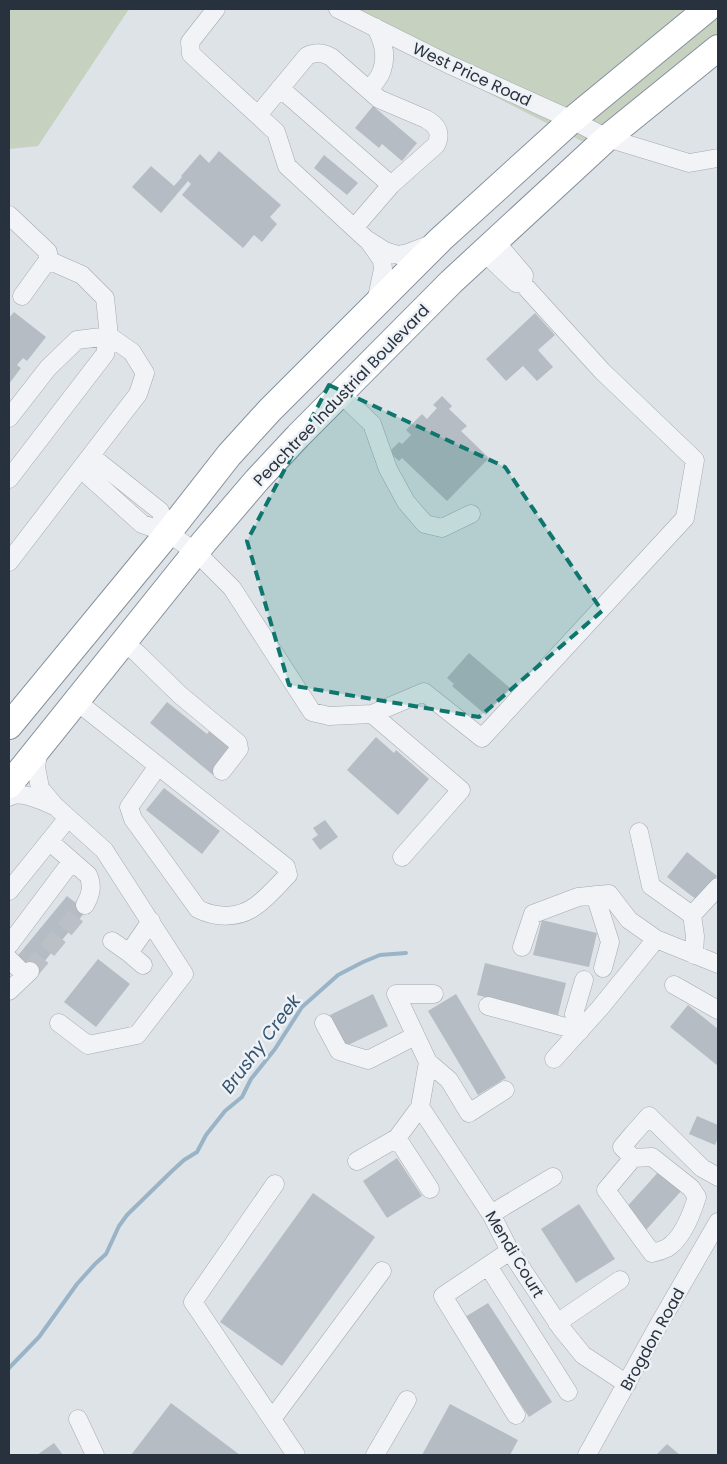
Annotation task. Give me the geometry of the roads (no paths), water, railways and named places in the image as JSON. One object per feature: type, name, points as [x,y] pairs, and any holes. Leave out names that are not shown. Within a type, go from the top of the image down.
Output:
[{"type":"highway","points":[[9,726],[228,456],[270,410],[441,240],[572,120],[707,9]]},
{"type":"highway","name":"Peachtree Industrial Boulevard","points":[[9,785],[196,552],[257,480],[298,436],[444,289],[606,138],[718,48]]},
{"type":"street","points":[[216,9],[190,42],[191,54],[276,132],[287,166],[360,234],[382,260],[382,276],[375,305]]},
{"type":"street","name":"West Price Road","points":[[338,9],[448,64],[572,120],[606,138],[689,163],[718,158]]},
{"type":"street","points":[[369,90],[382,71],[384,64],[382,39],[375,27]]},
{"type":"street","points":[[258,115],[307,56],[322,53],[331,57],[379,99],[432,123],[439,136],[436,145],[391,185],[360,234]]},
{"type":"street","points":[[280,88],[391,185]]},
{"type":"street","points":[[9,215],[48,252],[48,260],[22,296]]},
{"type":"street","points":[[360,234],[385,251],[398,255],[441,240]]},
{"type":"street","points":[[86,462],[142,524],[168,532],[196,552],[232,588],[312,712],[329,716],[372,714],[424,692],[482,738],[686,518],[695,460],[602,371],[524,284],[524,275],[500,248],[490,246]]},
{"type":"street","points":[[9,479],[105,354],[109,336],[104,298],[82,275],[48,260]]},
{"type":"street","points":[[9,418],[48,368],[77,340],[109,336],[132,352],[145,372],[138,394],[9,562]]},
{"type":"street","points":[[340,393],[372,424],[388,469],[406,502],[425,524],[442,528],[471,514]]},
{"type":"street","points":[[124,642],[180,695],[238,743],[239,749],[222,771]]},
{"type":"street","points":[[76,701],[286,867],[288,875],[256,906],[223,917],[198,909],[133,819],[129,807],[158,766]]},
{"type":"street","points":[[372,714],[461,790],[402,857]]},
{"type":"street","points":[[39,747],[36,768],[40,788],[61,812],[104,850],[184,974],[137,1035],[88,1045],[59,1023]]},
{"type":"street","points":[[9,797],[13,794],[35,798],[61,812]]},
{"type":"street","points":[[9,891],[48,841],[61,812]]},
{"type":"street","points":[[639,832],[651,886],[692,915],[695,936],[694,955]]},
{"type":"street","points":[[48,841],[88,875],[91,883],[85,904]]},
{"type":"street","points":[[9,945],[72,861]]},
{"type":"street","points":[[692,915],[718,887]]},
{"type":"street","points":[[522,947],[533,914],[578,896],[609,894],[629,920],[656,939],[718,964]]},
{"type":"street","points":[[596,895],[610,942],[603,968]]},
{"type":"street","points":[[129,953],[151,922]]},
{"type":"street","points":[[554,1059],[580,1031],[656,939]]},
{"type":"street","points":[[112,941],[142,965]]},
{"type":"street","points":[[9,959],[27,973],[9,991]]},
{"type":"street","points":[[580,1031],[574,1014],[584,980]]},
{"type":"street","points":[[674,985],[718,1010]]},
{"type":"street","points":[[434,994],[396,994],[428,1062],[448,1080],[469,1113],[505,1090]]},
{"type":"street","points":[[488,1006],[580,1031]]},
{"type":"street","points":[[324,1023],[339,1051],[368,1060],[415,1036]]},
{"type":"street","points":[[357,1161],[397,1138],[420,1107],[428,1062]]},
{"type":"street","name":"Mendi Court","points":[[420,1107],[491,1214],[510,1251],[559,1325],[583,1355],[627,1384]]},
{"type":"street","points":[[633,1158],[606,1190],[652,1253],[668,1247],[678,1236],[691,1213],[697,1197],[691,1188],[652,1157],[633,1158],[622,1147],[633,1134],[650,1116],[702,1168],[718,1177]]},
{"type":"street","points":[[397,1138],[430,1189]]},
{"type":"street","points":[[491,1214],[554,1177]]},
{"type":"street","points":[[276,1184],[193,1302],[296,1455]]},
{"type":"street","name":"Brogdon Road","points":[[587,1455],[718,1222]]},
{"type":"street","points":[[510,1251],[443,1296],[516,1414]]},
{"type":"street","points":[[488,1266],[568,1392]]},
{"type":"street","points":[[272,1419],[382,1270]]},
{"type":"street","points":[[537,1343],[620,1280]]},
{"type":"street","points":[[375,1455],[407,1400]]},
{"type":"street","points":[[78,1419],[95,1455]]},
{"type":"waterway","name":"Brushy Creek","points":[[9,1368],[39,1337],[77,1284],[106,1254],[119,1226],[127,1215],[184,1160],[197,1152],[206,1135],[225,1111],[242,1097],[251,1079],[275,1049],[302,1007],[338,975],[363,962],[380,955],[406,953]]},
{"type":"tunnel","points":[[30,971],[85,905]]}]
